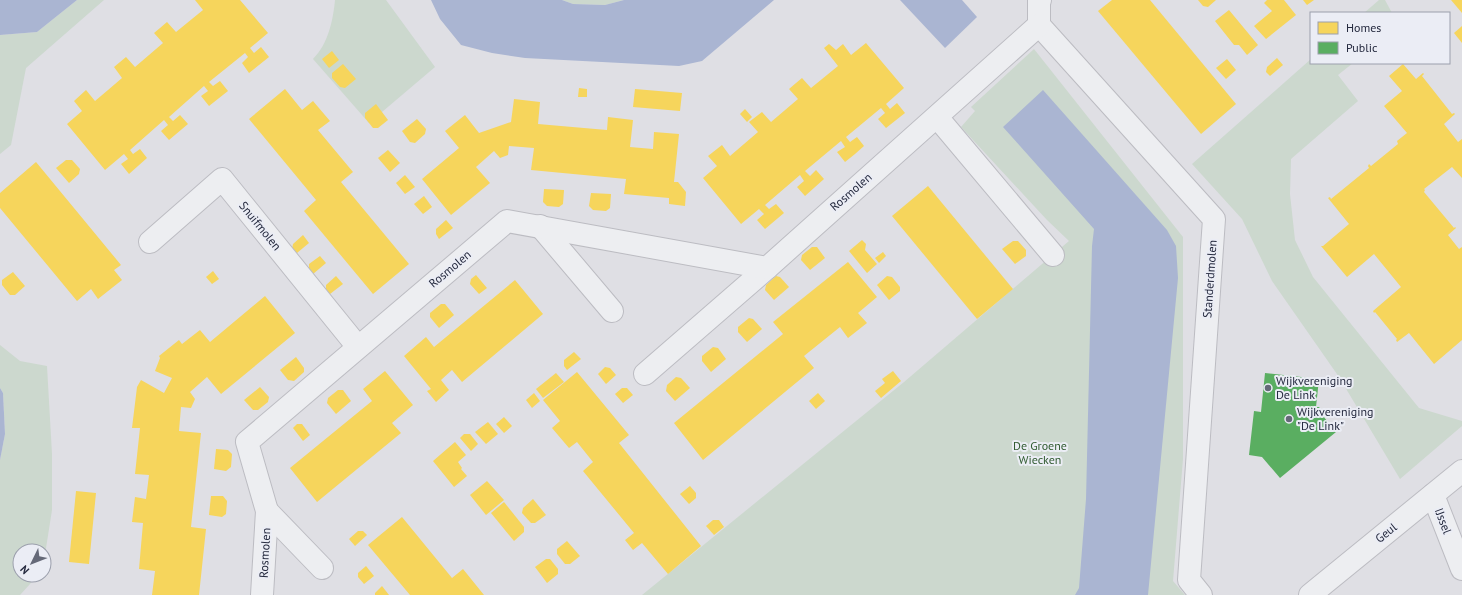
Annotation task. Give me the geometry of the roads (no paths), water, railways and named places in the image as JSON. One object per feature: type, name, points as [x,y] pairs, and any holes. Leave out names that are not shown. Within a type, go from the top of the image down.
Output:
[{"type":"street","points":[[1039,25],[1040,0]]},
{"type":"street","name":"Rosmolen","points":[[645,374],[767,268],[1039,25]]},
{"type":"street","name":"Standerdmolen","points":[[1039,25],[1214,219],[1189,580],[1201,595]]},
{"type":"street","points":[[937,117],[1053,255]]},
{"type":"street","name":"Snuifmolen","points":[[150,242],[222,179],[358,347]]},
{"type":"street","name":"Rosmolen","points":[[262,595],[267,511],[247,442],[507,221],[767,268]]},
{"type":"street","points":[[540,226],[612,311]]},
{"type":"street","name":"Geul","points":[[1310,595],[1462,471]]},
{"type":"street","name":"IJssel","points":[[1433,495],[1462,569]]},
{"type":"street","name":"Rosmolen","points":[[267,511],[322,568]]},
{"type":"water","points":[[0,0],[77,0],[37,32],[0,35]]},
{"type":"water","points":[[431,0],[562,0],[573,4],[605,5],[624,0],[774,0],[702,61],[679,66],[525,58],[492,53],[461,45],[440,19]]},
{"type":"water","points":[[900,0],[962,0],[977,17],[945,48]]},
{"type":"water","points":[[1043,90],[1167,230],[1176,246],[1178,278],[1148,595],[1075,595],[1079,588],[1086,499],[1092,246],[1094,229],[1003,127]]},
{"type":"water","points":[[0,388],[3,393],[5,434],[0,460]]},
{"type":"place","name":"Wijkvereniging De Link","points":[[1268,388]]},
{"type":"place","name":"Wijkvereniging \"De Link\"","points":[[1289,419]]},
{"type":"park label","name":"De Groene Wiecken","points":[[1040,453]]}]
